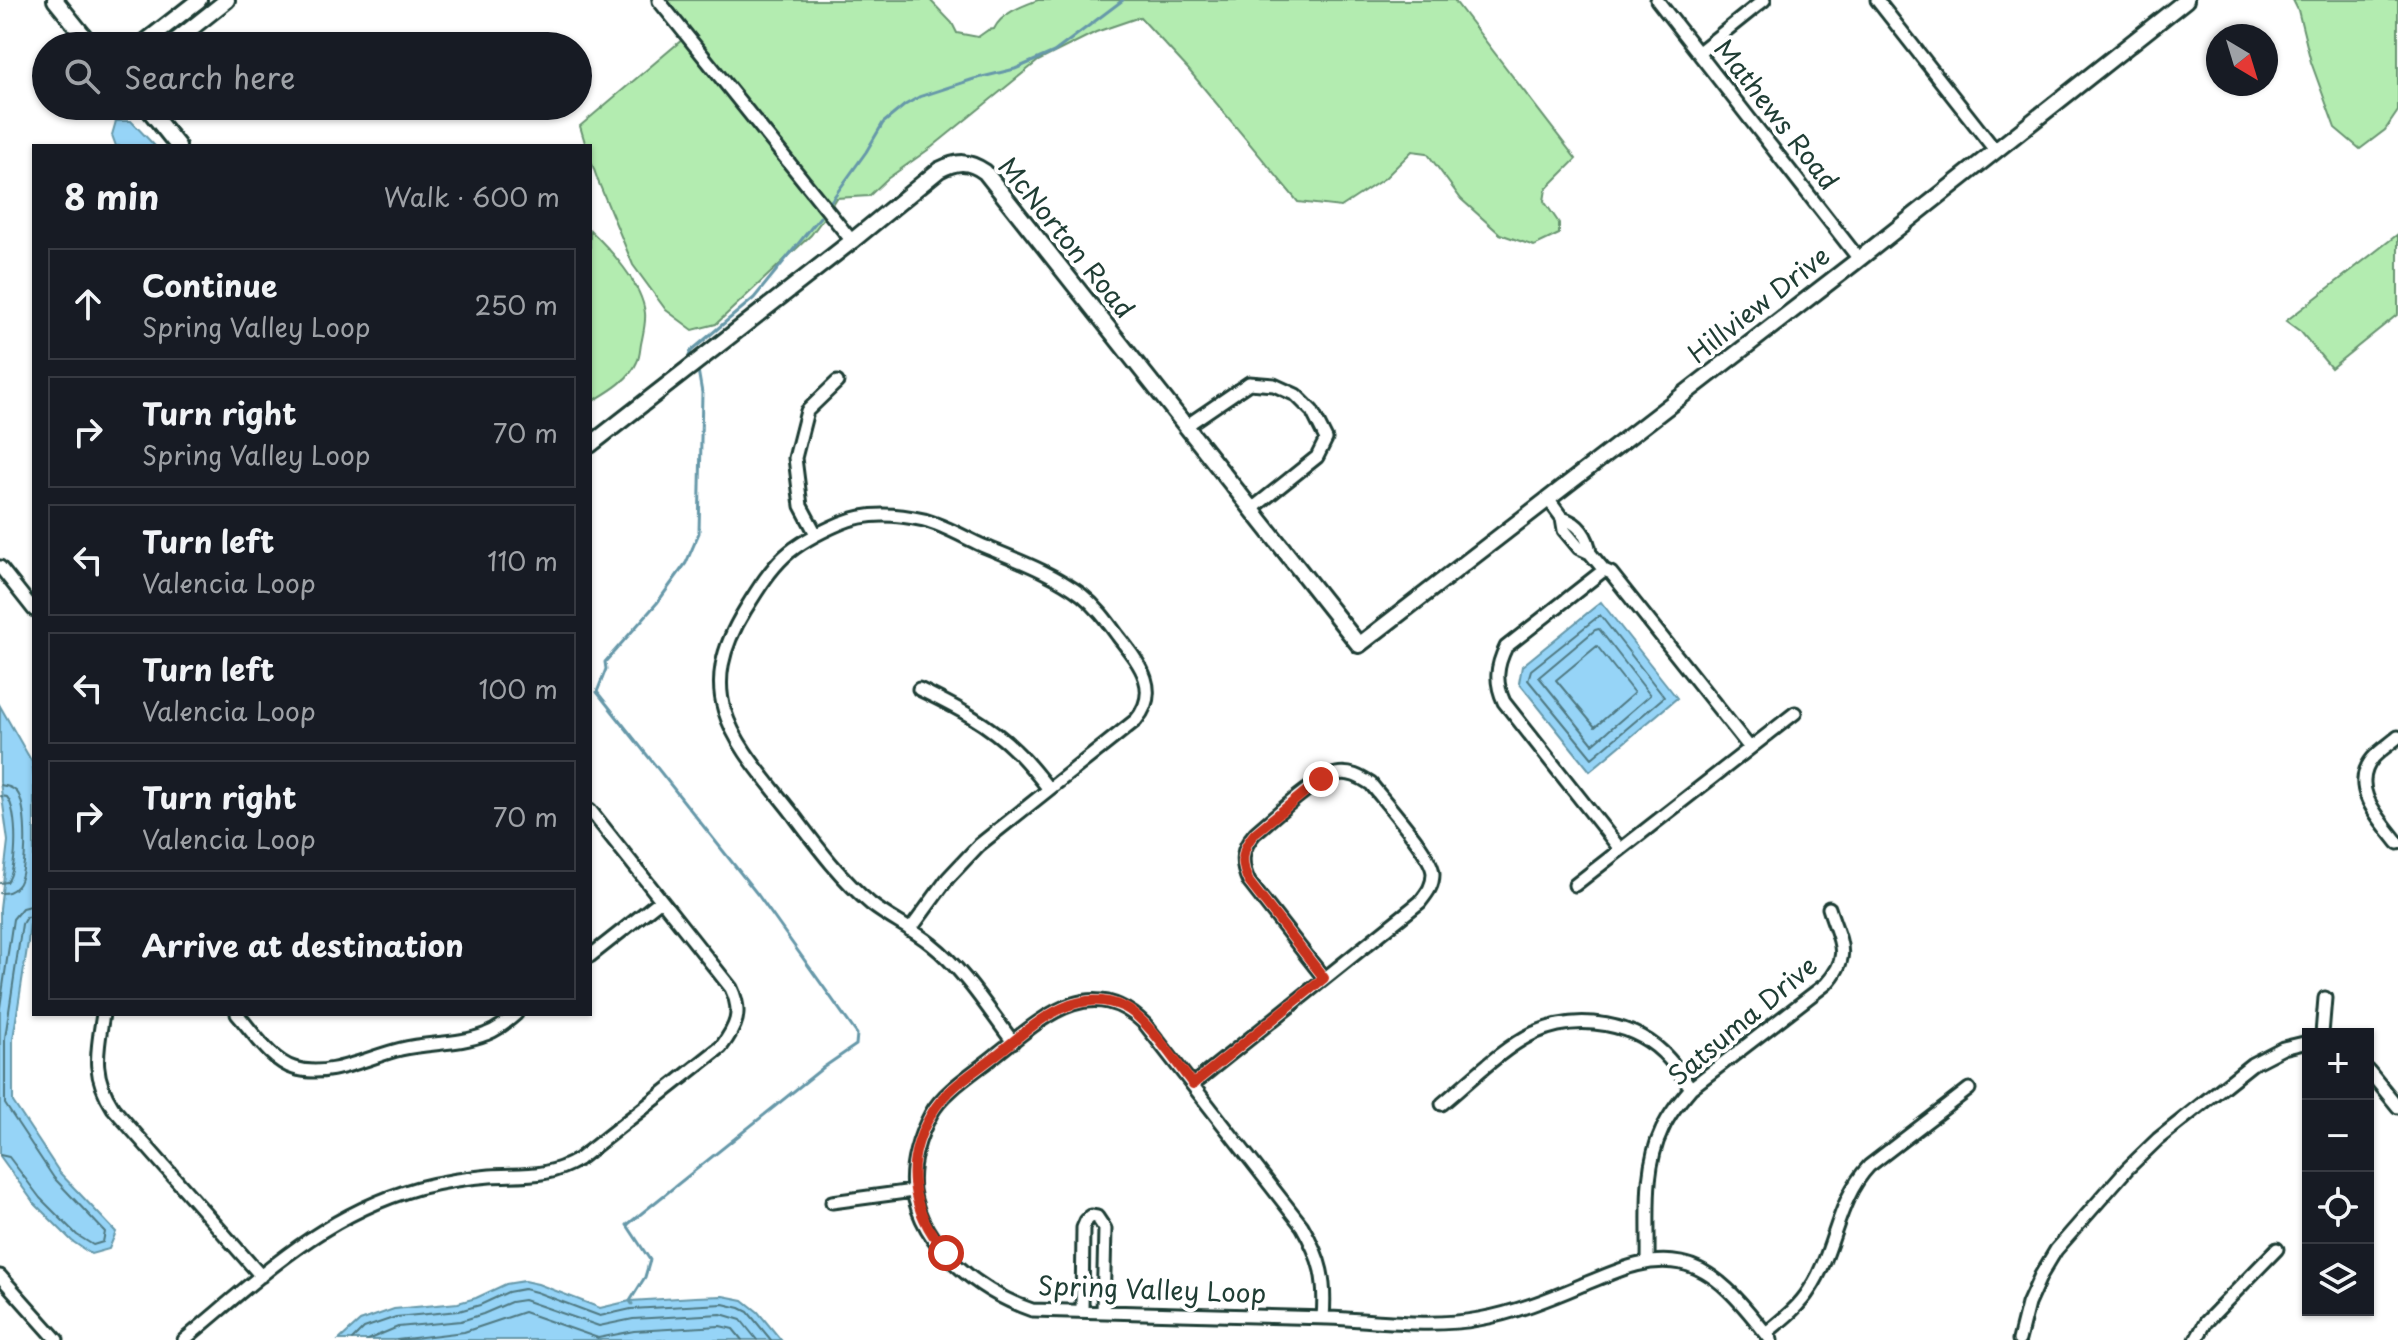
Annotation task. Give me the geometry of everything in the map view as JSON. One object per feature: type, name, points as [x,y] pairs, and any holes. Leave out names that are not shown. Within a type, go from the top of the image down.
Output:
[{"type":"street","points":[[55,0],[81,32]]},
{"type":"street","points":[[158,32],[199,0]]},
{"type":"street","points":[[187,32],[227,0]]},
{"type":"street","name":"Mathews Road","points":[[1657,0],[1859,259]]},
{"type":"street","points":[[1699,52],[1764,0]]},
{"type":"street","points":[[1877,0],[1995,150]]},
{"type":"street","name":"Hillview Drive","points":[[1359,645],[1859,259],[2186,0]]},
{"type":"street","points":[[659,1],[852,241]]},
{"type":"street","points":[[157,120],[176,144]]},
{"type":"street","name":"McNorton Road","points":[[592,443],[939,170],[955,162],[966,162],[985,172],[1359,645]]},
{"type":"street","points":[[816,534],[801,506],[795,458],[807,411],[837,382]]},
{"type":"street","points":[[1186,426],[1249,383],[1274,385],[1296,395],[1312,411],[1326,439],[1317,457],[1252,509]]},
{"type":"street","points":[[1548,499],[1562,518],[1564,530],[1576,535],[1579,548],[1590,553],[1604,570],[1611,573],[1750,748]]},
{"type":"street","points":[[910,930],[948,878],[979,845],[1136,720],[1143,712],[1148,697],[1140,664],[1098,610],[1060,580],[928,521],[882,515],[848,520],[816,534],[787,552],[766,576],[732,632],[723,656],[723,707],[730,729],[744,752],[837,872],[872,905],[931,944],[1013,1042]]},
{"type":"street","points":[[0,567],[32,607]]},
{"type":"street","points":[[1604,570],[1506,647],[1498,662],[1497,687],[1504,702],[1620,849]]},
{"type":"street","points":[[919,689],[990,728],[1017,751],[1049,789]]},
{"type":"street","points":[[1575,885],[1795,713]]},
{"type":"street","points":[[2398,737],[2369,763],[2364,778],[2364,794],[2368,802],[2398,843]]},
{"type":"street","points":[[1193,1084],[1420,902],[1431,888],[1434,871],[1427,855],[1371,784],[1347,773],[1321,779],[1255,833],[1246,842],[1242,855],[1249,882],[1324,978]]},
{"type":"street","points":[[184,1340],[305,1240],[379,1201],[464,1178],[538,1175],[561,1170],[721,1047],[733,1032],[738,1002],[731,988],[592,813]]},
{"type":"street","points":[[592,954],[661,900]]},
{"type":"street","name":"Satsuma Drive","points":[[1648,1261],[1650,1171],[1661,1131],[1673,1109],[1691,1088],[1826,984],[1836,973],[1842,962],[1842,950],[1829,908]]},
{"type":"street","points":[[2322,1028],[2325,998]]},
{"type":"street","name":"Spring Valley Loop","points":[[1088,1000],[1124,1007],[1135,1015],[1193,1084],[1302,1226],[1315,1248],[1323,1273],[1323,1318],[1032,1310],[990,1291],[952,1260],[936,1242],[923,1219],[913,1191],[912,1168],[932,1112],[951,1092],[1043,1018],[1066,1005],[1088,1000]]},
{"type":"street","points":[[103,1016],[97,1053],[102,1091],[113,1108],[261,1276]]},
{"type":"street","points":[[239,1016],[274,1056],[290,1067],[312,1072],[403,1048],[471,1039],[489,1033],[513,1016]]},
{"type":"street","points":[[1442,1104],[1512,1047],[1533,1034],[1553,1026],[1578,1023],[1616,1026],[1638,1035],[1669,1059],[1691,1088]]},
{"type":"street","points":[[2019,1340],[2028,1304],[2056,1250],[2127,1169],[2158,1139],[2252,1064],[2283,1048],[2302,1043]]},
{"type":"street","points":[[2374,1077],[2398,1107]]},
{"type":"street","points":[[1323,1318],[1402,1321],[1479,1319],[1547,1299],[1648,1261],[1683,1263],[1715,1279],[1768,1337],[1811,1289],[1856,1180],[1869,1166],[1969,1089]]},
{"type":"street","points":[[832,1202],[913,1191]]},
{"type":"street","points":[[1082,1311],[1083,1228],[1091,1216],[1097,1217],[1105,1229],[1103,1312]]},
{"type":"street","points":[[2196,1340],[2206,1322],[2277,1249]]},
{"type":"street","points":[[0,1276],[57,1340]]},
{"type":"green space","points":[[930,0],[952,23],[957,33],[978,37],[994,29],[1013,11],[1038,0],[1454,0],[1576,159],[1546,189],[1544,201],[1559,223],[1559,234],[1534,246],[1500,234],[1461,199],[1427,153],[1412,151],[1385,178],[1341,207],[1298,202],[1188,69],[1140,17],[1096,32],[1038,61],[869,196],[836,198],[831,206],[667,2]]},
{"type":"green space","points":[[2293,0],[2398,0],[2398,111],[2385,130],[2360,149],[2335,128]]},
{"type":"green space","points":[[683,39],[825,216],[811,235],[716,324],[693,330],[666,310],[633,265],[592,164],[592,144],[585,144],[580,126],[592,120],[592,116]]},
{"type":"green space","points":[[592,232],[632,279],[643,302],[645,317],[638,360],[629,375],[592,402]]},
{"type":"green space","points":[[2398,234],[2398,314],[2331,368],[2301,332],[2286,321]]},
{"type":"water","points":[[116,121],[131,121],[153,144],[115,144],[112,135]]},
{"type":"water","points":[[1601,602],[1677,698],[1590,771],[1519,683],[1522,666]]},
{"type":"water","points":[[0,706],[32,762],[32,903],[13,1039],[13,1102],[60,1173],[116,1232],[109,1249],[91,1254],[72,1241],[34,1203],[0,1156],[0,909],[8,841],[0,782]]},
{"type":"water","points":[[524,1281],[600,1308],[630,1301],[695,1297],[723,1296],[743,1300],[758,1312],[781,1340],[339,1340],[360,1321],[394,1309],[458,1303],[506,1284]]},
{"type":"waterway","points":[[831,201],[883,123],[905,105],[919,97],[1015,69],[1054,52],[1123,0]]},
{"type":"waterway","points":[[689,356],[754,298],[820,217]]},
{"type":"waterway","points":[[632,1304],[630,1301],[645,1277],[650,1260],[627,1225],[824,1067],[856,1045],[857,1034],[758,895],[597,692],[606,669],[605,662],[657,603],[686,563],[699,533],[702,393],[698,370]]},
{"type":"route","points":[[946,1253],[923,1219],[913,1191],[912,1168],[932,1112],[951,1092],[1043,1018],[1066,1005],[1088,1000],[1124,1007],[1145,1024],[1193,1084],[1324,978],[1249,882],[1242,855],[1246,842],[1255,833],[1321,779]]}]
